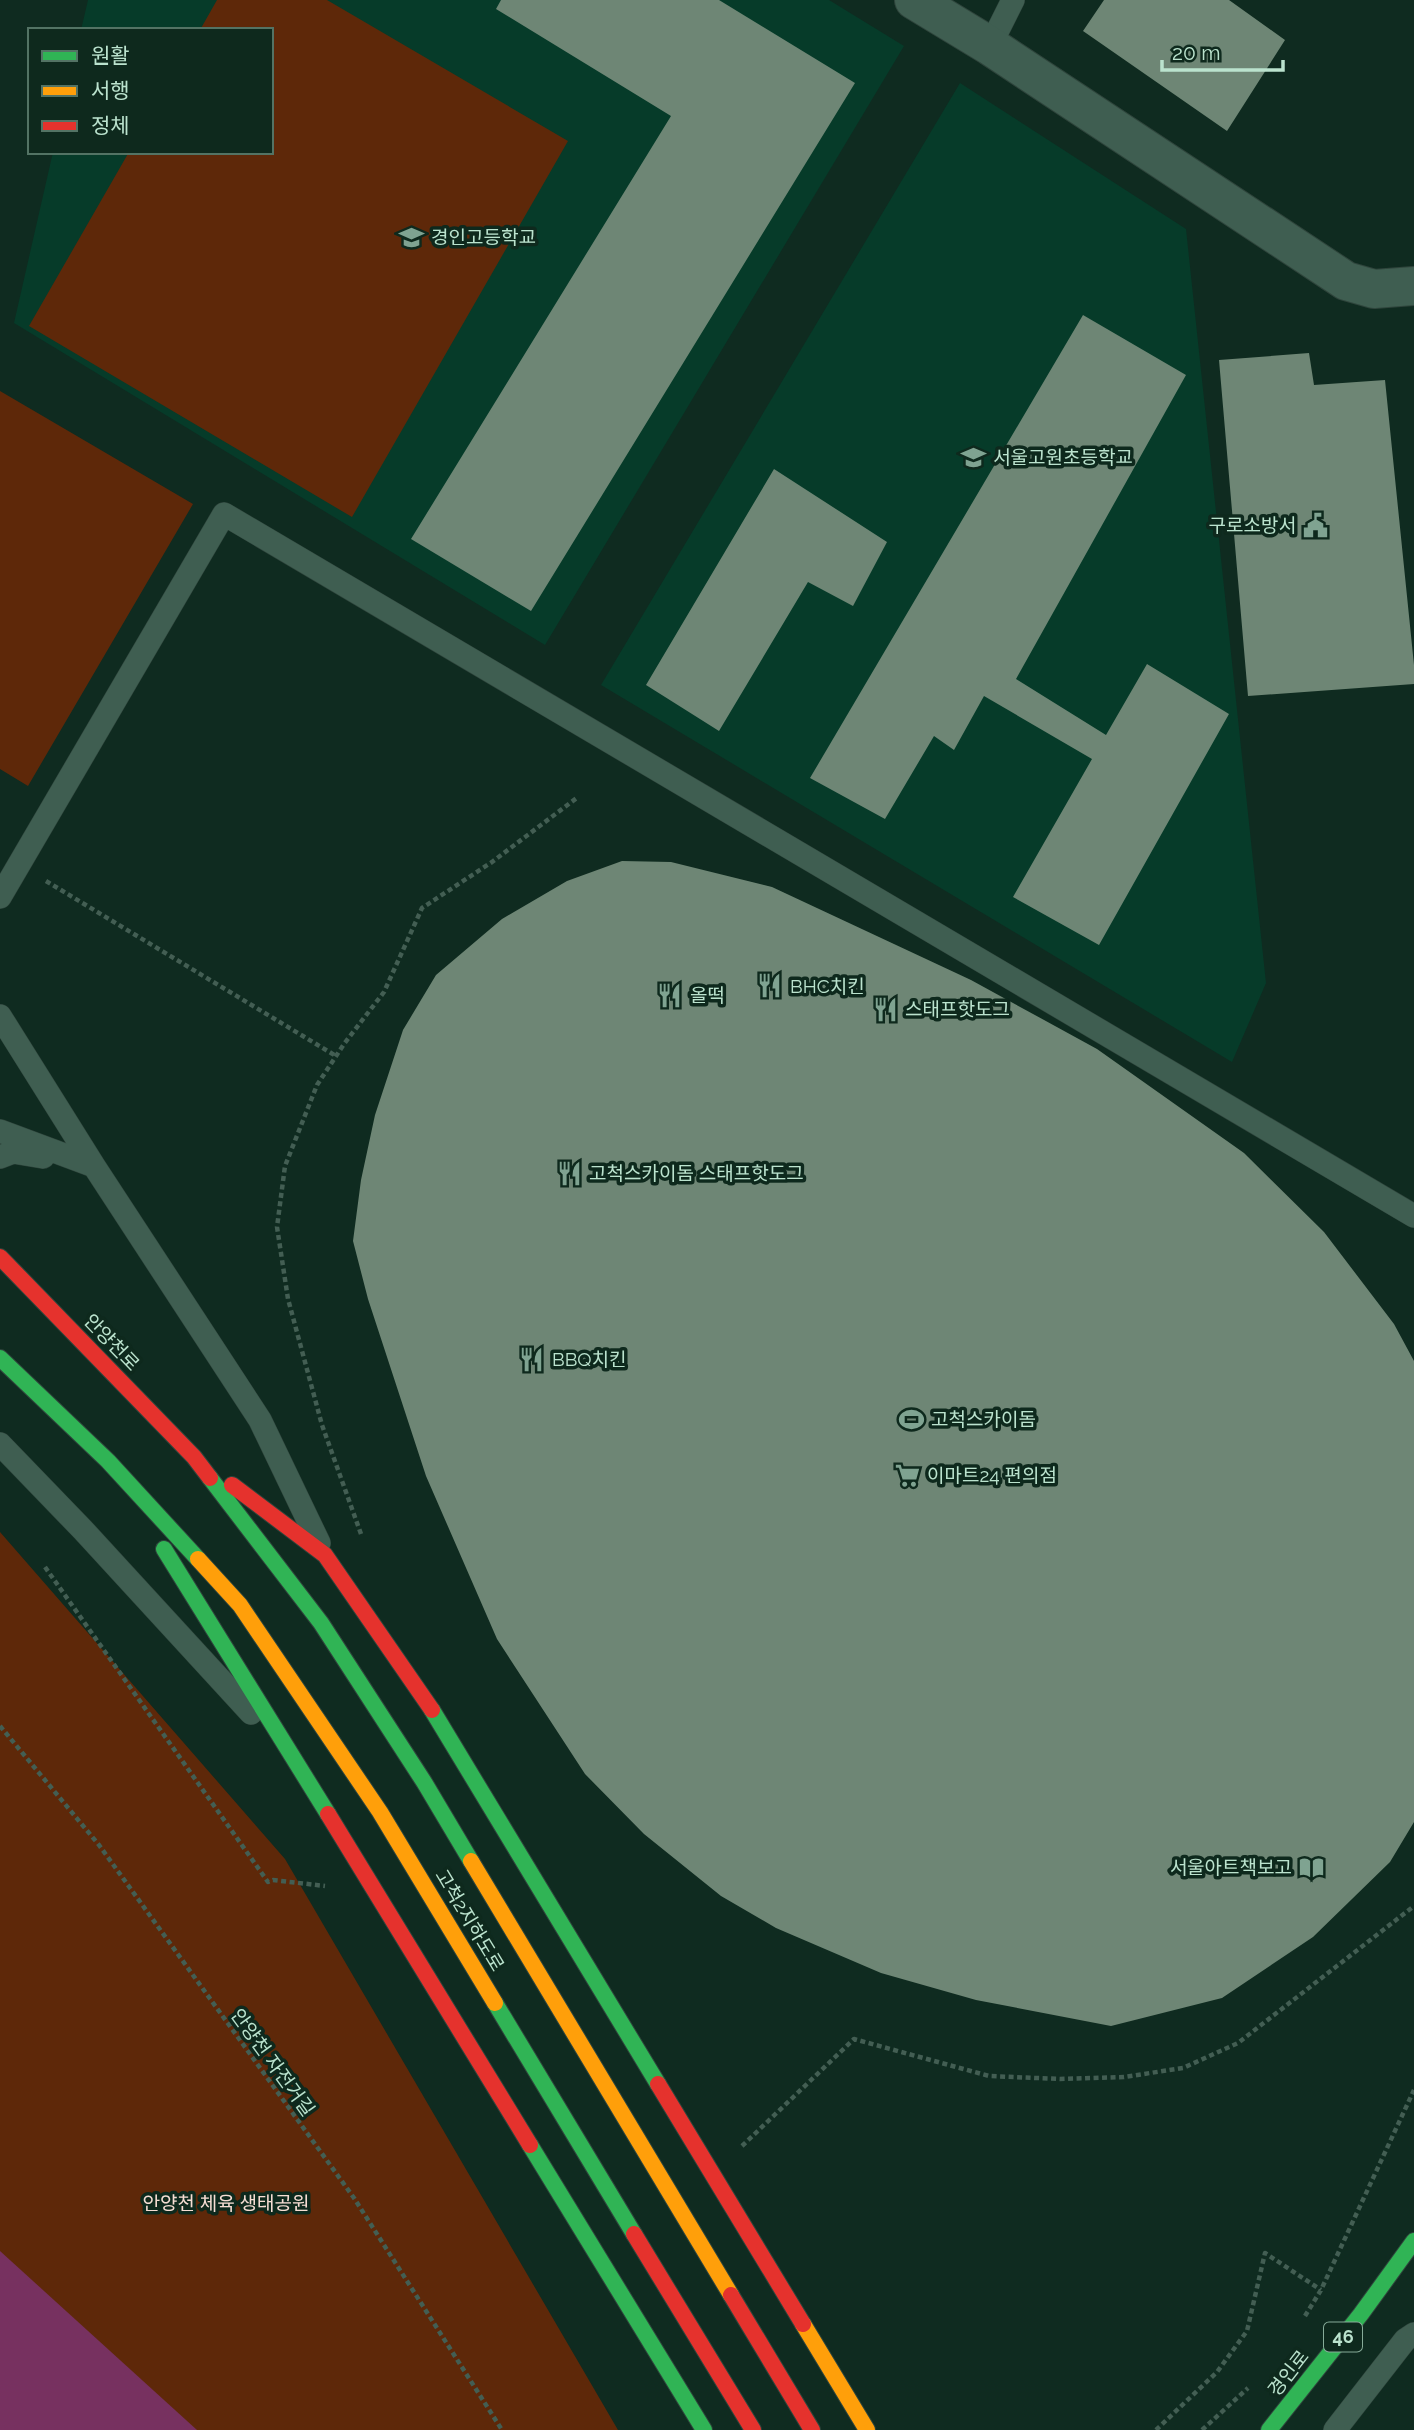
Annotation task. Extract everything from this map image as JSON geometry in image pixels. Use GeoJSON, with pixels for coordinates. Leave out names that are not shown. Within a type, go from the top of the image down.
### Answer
{"type":"FeatureCollection","features":[{"type":"Feature","properties":{"kind":"main road","name":"안양천로"},"geometry":{"type":"LineString","coordinates":[[0,1257],[194,1457]]}},
{"type":"Feature","properties":{"kind":"main road"},"geometry":{"type":"LineString","coordinates":[[0,1358],[108,1461],[226,1647],[704,2430]]}},
{"type":"Feature","properties":{"kind":"main road"},"geometry":{"type":"LineString","coordinates":[[194,1457],[325,1555],[417,1686],[867,2430]]}},
{"type":"Feature","properties":{"kind":"main road","name":"고척2지하도로"},"geometry":{"type":"LineString","coordinates":[[194,1457],[321,1623],[424,1782],[813,2430]]}},
{"type":"Feature","properties":{"kind":"main road","name":"고척2지하도로"},"geometry":{"type":"LineString","coordinates":[[108,1461],[240,1605],[380,1812],[754,2430]]}},
{"type":"Feature","properties":{"kind":"main road","name":"경인로"},"geometry":{"type":"LineString","coordinates":[[1269,2430],[1361,2314],[1414,2241]]}},
{"type":"Feature","properties":{"kind":"street"},"geometry":{"type":"LineString","coordinates":[[914,0],[989,46],[1346,281],[1374,289],[1414,286]]}},
{"type":"Feature","properties":{"kind":"lane"},"geometry":{"type":"LineString","coordinates":[[989,46],[1013,0]]}},
{"type":"Feature","properties":{"kind":"lane"},"geometry":{"type":"LineString","coordinates":[[0,897],[225,514],[1414,1216]]}},
{"type":"Feature","properties":{"kind":"lane"},"geometry":{"type":"LineString","coordinates":[[0,1016],[94,1166],[260,1420],[325,1555]]}},
{"type":"Feature","properties":{"kind":"lane"},"geometry":{"type":"LineString","coordinates":[[0,1131],[94,1166]]}},
{"type":"Feature","properties":{"kind":"lane"},"geometry":{"type":"LineString","coordinates":[[0,1157],[13,1152],[94,1166]]}},
{"type":"Feature","properties":{"kind":"lane"},"geometry":{"type":"LineString","coordinates":[[0,1444],[83,1530],[298,1765]]}},
{"type":"Feature","properties":{"kind":"lane"},"geometry":{"type":"LineString","coordinates":[[1335,2430],[1405,2340],[1414,2334]]}},
{"type":"Feature","properties":{"kind":"path"},"geometry":{"type":"LineString","coordinates":[[364,1541],[322,1424],[288,1299],[277,1227],[285,1166],[317,1085],[384,992],[422,908],[492,862],[579,797]]}},
{"type":"Feature","properties":{"kind":"path"},"geometry":{"type":"LineString","coordinates":[[20,866],[336,1056]]}},
{"type":"Feature","properties":{"kind":"path"},"geometry":{"type":"LineString","coordinates":[[45,1567],[268,1882],[273,1880],[337,1887]]}},
{"type":"Feature","properties":{"kind":"path","name":"안양천 자전거길"},"geometry":{"type":"LineString","coordinates":[[0,1726],[99,1845],[354,2197],[502,2430]]}},
{"type":"Feature","properties":{"kind":"path"},"geometry":{"type":"LineString","coordinates":[[734,2154],[853,2039],[989,2076],[1060,2080],[1124,2077],[1183,2068],[1238,2043],[1414,1906]]}},
{"type":"Feature","properties":{"kind":"path"},"geometry":{"type":"LineString","coordinates":[[1156,2430],[1217,2372],[1247,2331],[1265,2253],[1321,2290],[1414,2090]]}},
{"type":"Feature","properties":{"kind":"shaded area","name":"경인고등학교"},"geometry":{"type":"Polygon","coordinates":[[[88,0],[829,0],[904,46],[545,645],[14,323],[53,154],[273,154],[273,28],[81,28],[88,0]]]}},
{"type":"Feature","properties":{"kind":"shaded area","name":"서울고원초등학교"},"geometry":{"type":"Polygon","coordinates":[[[960,83],[1186,229],[1266,983],[1232,1062],[601,685],[960,83]]]}},
{"type":"Feature","properties":{"kind":"shaded area"},"geometry":{"type":"Polygon","coordinates":[[[0,2251],[197,2430],[0,2430],[0,2251]]]}},
{"type":"Feature","properties":{"kind":"green space"},"geometry":{"type":"Polygon","coordinates":[[[217,0],[327,0],[568,141],[352,517],[29,326],[128,154],[273,154],[273,28],[201,28],[217,0]]]}},
{"type":"Feature","properties":{"kind":"green space"},"geometry":{"type":"Polygon","coordinates":[[[0,391],[193,504],[28,786],[0,769],[0,391]]]}},
{"type":"Feature","properties":{"kind":"green space","name":"안양천 체육 생태공원"},"geometry":{"type":"Polygon","coordinates":[[[0,1532],[285,1859],[618,2430],[0,2430],[0,1532]]]}},
{"type":"Feature","properties":{"kind":"building"},"geometry":{"type":"Polygon","coordinates":[[[501,0],[719,0],[855,83],[531,611],[411,539],[671,116],[496,9],[501,0]]]}},
{"type":"Feature","properties":{"kind":"building"},"geometry":{"type":"Polygon","coordinates":[[[1104,0],[1229,0],[1285,40],[1227,131],[1083,31],[1104,0]]]}},
{"type":"Feature","properties":{"kind":"building"},"geometry":{"type":"Polygon","coordinates":[[[1083,315],[1186,375],[1016,679],[1106,735],[1147,664],[1229,714],[1099,945],[1013,897],[1092,759],[984,696],[954,750],[934,736],[885,819],[810,778],[1083,315]]]}},
{"type":"Feature","properties":{"kind":"building","name":"구로소방서"},"geometry":{"type":"Polygon","coordinates":[[[1309,353],[1314,385],[1385,380],[1414,684],[1248,696],[1219,360],[1309,353]]]}},
{"type":"Feature","properties":{"kind":"building"},"geometry":{"type":"Polygon","coordinates":[[[774,469],[887,542],[853,606],[808,582],[719,731],[646,685],[774,469]]]}},
{"type":"Feature","properties":{"kind":"building","name":"고척스카이돔"},"geometry":{"type":"Polygon","coordinates":[[[622,861],[671,862],[772,887],[971,980],[1097,1049],[1244,1153],[1324,1232],[1394,1324],[1414,1361],[1414,1822],[1390,1862],[1313,1937],[1222,1998],[1111,2026],[976,2000],[881,1973],[776,1928],[721,1896],[644,1834],[585,1774],[497,1639],[426,1476],[368,1299],[353,1241],[361,1180],[375,1115],[403,1030],[436,975],[502,919],[567,881],[622,861]]]}},
{"type":"Feature","properties":{"kind":"traffic: fast"},"geometry":{"type":"LineString","coordinates":[[0,1358],[108,1461],[198,1559]]}},
{"type":"Feature","properties":{"kind":"traffic: fast"},"geometry":{"type":"LineString","coordinates":[[210,1478],[321,1623],[424,1782],[471,1861]]}},
{"type":"Feature","properties":{"kind":"traffic: fast"},"geometry":{"type":"LineString","coordinates":[[164,1549],[328,1814]]}},
{"type":"Feature","properties":{"kind":"traffic: fast"},"geometry":{"type":"LineString","coordinates":[[432,1710],[658,2084]]}},
{"type":"Feature","properties":{"kind":"traffic: fast"},"geometry":{"type":"LineString","coordinates":[[495,2003],[634,2234]]}},
{"type":"Feature","properties":{"kind":"traffic: fast"},"geometry":{"type":"LineString","coordinates":[[530,2145],[704,2430]]}},
{"type":"Feature","properties":{"kind":"traffic: fast"},"geometry":{"type":"LineString","coordinates":[[1269,2430],[1361,2314],[1414,2241]]}},
{"type":"Feature","properties":{"kind":"traffic: slow"},"geometry":{"type":"LineString","coordinates":[[198,1559],[240,1605],[380,1812],[495,2003]]}},
{"type":"Feature","properties":{"kind":"traffic: slow"},"geometry":{"type":"LineString","coordinates":[[471,1861],[731,2295]]}},
{"type":"Feature","properties":{"kind":"traffic: slow"},"geometry":{"type":"LineString","coordinates":[[803,2324],[867,2430]]}},
{"type":"Feature","properties":{"kind":"traffic: jam"},"geometry":{"type":"LineString","coordinates":[[0,1257],[194,1457],[210,1478]]}},
{"type":"Feature","properties":{"kind":"traffic: jam"},"geometry":{"type":"LineString","coordinates":[[232,1485],[325,1555],[432,1710]]}},
{"type":"Feature","properties":{"kind":"traffic: jam"},"geometry":{"type":"LineString","coordinates":[[328,1814],[530,2145]]}},
{"type":"Feature","properties":{"kind":"traffic: jam"},"geometry":{"type":"LineString","coordinates":[[658,2084],[803,2324]]}},
{"type":"Feature","properties":{"kind":"traffic: jam"},"geometry":{"type":"LineString","coordinates":[[634,2234],[753,2430]]}},
{"type":"Feature","properties":{"kind":"traffic: jam"},"geometry":{"type":"LineString","coordinates":[[731,2295],[812,2430]]}},
{"type":"Feature","properties":{"kind":"place","name":"경인고등학교"},"geometry":{"type":"Point","coordinates":[411,237]}},
{"type":"Feature","properties":{"kind":"place","name":"서울고원초등학교"},"geometry":{"type":"Point","coordinates":[973,457]}},
{"type":"Feature","properties":{"kind":"place","name":"구로소방서"},"geometry":{"type":"Point","coordinates":[1316,525]}},
{"type":"Feature","properties":{"kind":"place","name":"BHC치킨"},"geometry":{"type":"Point","coordinates":[770,986]}},
{"type":"Feature","properties":{"kind":"place","name":"올떡"},"geometry":{"type":"Point","coordinates":[670,995]}},
{"type":"Feature","properties":{"kind":"place","name":"스태프핫도그"},"geometry":{"type":"Point","coordinates":[885,1009]}},
{"type":"Feature","properties":{"kind":"place","name":"고척스카이돔 스태프핫도그"},"geometry":{"type":"Point","coordinates":[569,1173]}},
{"type":"Feature","properties":{"kind":"place","name":"BBQ치킨"},"geometry":{"type":"Point","coordinates":[532,1359]}},
{"type":"Feature","properties":{"kind":"place","name":"고척스카이돔"},"geometry":{"type":"Point","coordinates":[911,1419]}},
{"type":"Feature","properties":{"kind":"place","name":"이마트24 편의점"},"geometry":{"type":"Point","coordinates":[907,1475]}},
{"type":"Feature","properties":{"kind":"place","name":"서울아트책보고"},"geometry":{"type":"Point","coordinates":[1312,1867]}}]}
